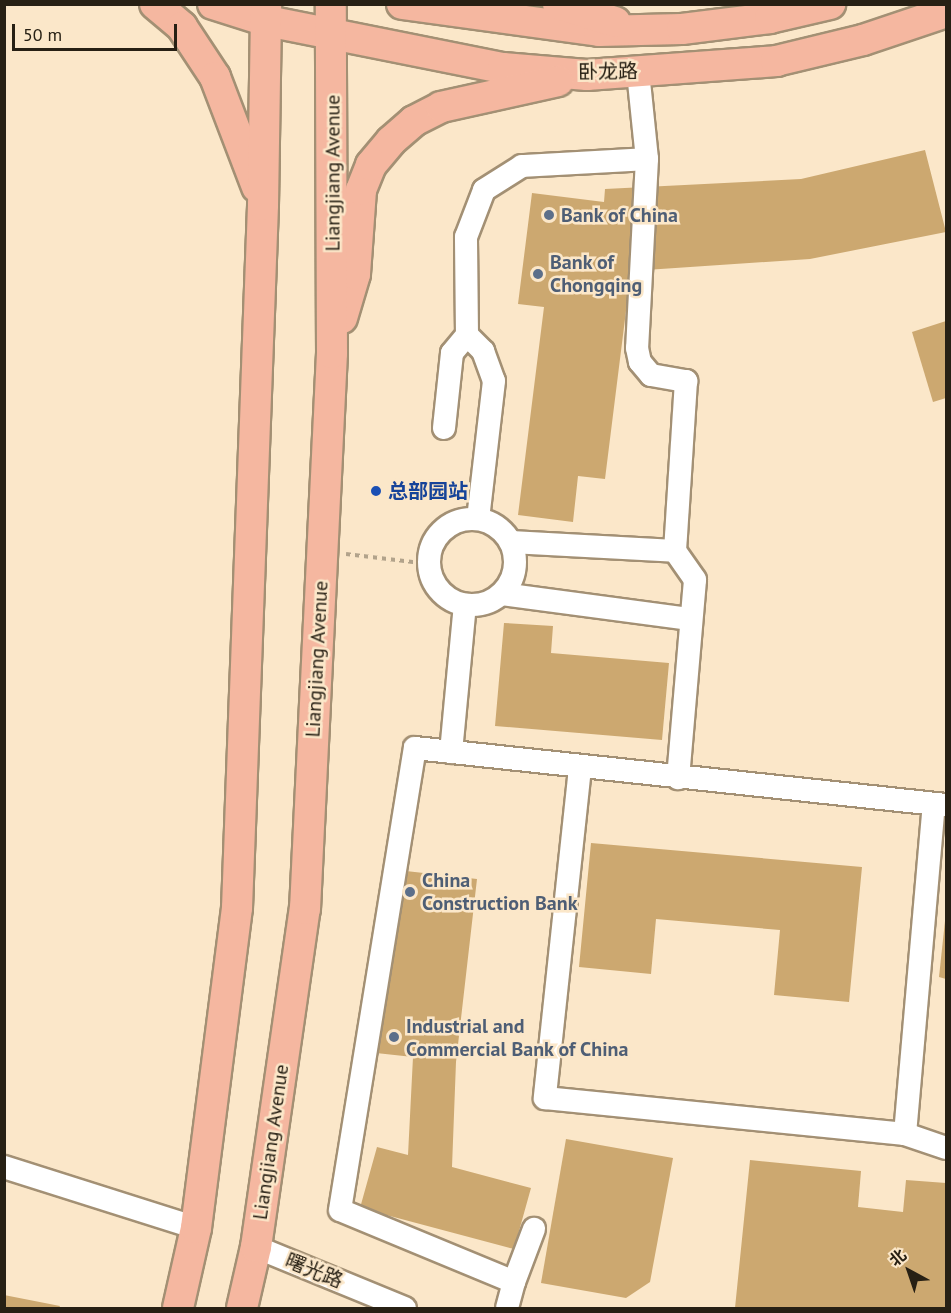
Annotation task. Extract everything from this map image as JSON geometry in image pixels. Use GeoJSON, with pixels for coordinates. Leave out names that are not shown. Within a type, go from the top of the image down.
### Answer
{"type":"FeatureCollection","features":[{"type":"Feature","properties":{"kind":"main road"},"geometry":{"type":"LineString","coordinates":[[155,4],[182,27],[215,77],[263,205]]}},
{"type":"Feature","properties":{"kind":"main road","name":"卧龙路"},"geometry":{"type":"LineString","coordinates":[[213,4],[267,13],[333,36],[503,68],[587,75],[776,61],[863,40],[946,12]]}},
{"type":"Feature","properties":{"kind":"main road","name":"Liangjiang Avenue"},"geometry":{"type":"LineString","coordinates":[[242,1308],[256,1247],[305,909],[332,353],[333,36],[331,4]]}},
{"type":"Feature","properties":{"kind":"main road","name":"卧龙路"},"geometry":{"type":"LineString","coordinates":[[402,4],[511,22],[599,31],[638,30],[770,18],[830,4]]}},
{"type":"Feature","properties":{"kind":"main road"},"geometry":{"type":"LineString","coordinates":[[558,4],[576,7],[638,30]]}},
{"type":"Feature","properties":{"kind":"main road"},"geometry":{"type":"LineString","coordinates":[[178,1308],[196,1228],[237,908],[263,205],[267,13]]}},
{"type":"Feature","properties":{"kind":"main road"},"geometry":{"type":"LineString","coordinates":[[332,353],[355,274],[361,190],[371,165],[391,141],[414,122],[441,107],[587,75]]}},
{"type":"Feature","properties":{"kind":"street"},"geometry":{"type":"LineString","coordinates":[[638,72],[646,159],[637,348],[640,362],[651,375],[686,381],[675,551],[695,580],[678,778]]}},
{"type":"Feature","properties":{"kind":"street"},"geometry":{"type":"LineString","coordinates":[[444,428],[452,353],[467,335],[466,237],[484,190],[522,166],[646,159]]}},
{"type":"Feature","properties":{"kind":"street"},"geometry":{"type":"LineString","coordinates":[[467,335],[483,351],[494,381],[478,519]]}},
{"type":"Feature","properties":{"kind":"street"},"geometry":{"type":"LineString","coordinates":[[502,594],[515,569],[511,542],[503,531],[478,519],[456,522],[438,535],[429,564],[439,590],[465,605],[478,605],[502,594],[690,619]]}},
{"type":"Feature","properties":{"kind":"street"},"geometry":{"type":"LineString","coordinates":[[511,542],[675,551]]}},
{"type":"Feature","properties":{"kind":"street"},"geometry":{"type":"LineString","coordinates":[[451,752],[465,605]]}},
{"type":"Feature","properties":{"kind":"street"},"geometry":{"type":"LineString","coordinates":[[514,1282],[340,1209],[415,748],[580,768],[940,805],[905,1134]]}},
{"type":"Feature","properties":{"kind":"street"},"geometry":{"type":"LineString","coordinates":[[580,768],[545,1098],[905,1134],[946,1148]]}},
{"type":"Feature","properties":{"kind":"street"},"geometry":{"type":"LineString","coordinates":[[4,1167],[196,1228]]}},
{"type":"Feature","properties":{"kind":"street"},"geometry":{"type":"LineString","coordinates":[[507,1308],[534,1229]]}},
{"type":"Feature","properties":{"kind":"street","name":"曙光路"},"geometry":{"type":"LineString","coordinates":[[256,1247],[405,1308]]}},
{"type":"Feature","properties":{"kind":"path"},"geometry":{"type":"LineString","coordinates":[[322,551],[429,564]]}},
{"type":"Feature","properties":{"kind":"building"},"geometry":{"type":"Polygon","coordinates":[[[925,150],[946,232],[810,259],[631,271],[605,479],[578,476],[573,522],[518,515],[544,307],[518,304],[532,193],[604,202],[605,189],[801,179],[925,150]]]}},
{"type":"Feature","properties":{"kind":"building"},"geometry":{"type":"Polygon","coordinates":[[[946,321],[946,398],[933,402],[912,332],[946,321]]]}},
{"type":"Feature","properties":{"kind":"building"},"geometry":{"type":"Polygon","coordinates":[[[504,623],[553,626],[551,653],[669,663],[662,740],[495,726],[504,623]]]}},
{"type":"Feature","properties":{"kind":"building"},"geometry":{"type":"Polygon","coordinates":[[[591,843],[862,867],[849,1002],[774,995],[780,930],[656,919],[651,974],[579,967],[591,843]]]}},
{"type":"Feature","properties":{"kind":"building"},"geometry":{"type":"Polygon","coordinates":[[[397,870],[477,879],[456,1062],[452,1167],[531,1188],[514,1249],[360,1208],[377,1147],[408,1155],[413,1057],[376,1053],[397,870]]]}},
{"type":"Feature","properties":{"kind":"building"},"geometry":{"type":"Polygon","coordinates":[[[946,921],[946,979],[939,977],[946,921]]]}},
{"type":"Feature","properties":{"kind":"building"},"geometry":{"type":"Polygon","coordinates":[[[566,1139],[673,1158],[650,1282],[626,1298],[541,1283],[566,1139]]]}},
{"type":"Feature","properties":{"kind":"building"},"geometry":{"type":"Polygon","coordinates":[[[750,1160],[861,1171],[858,1207],[903,1212],[906,1180],[946,1183],[946,1308],[735,1308],[750,1160]]]}},
{"type":"Feature","properties":{"kind":"building"},"geometry":{"type":"Polygon","coordinates":[[[4,1295],[60,1306],[59,1308],[4,1308],[4,1295]]]}},
{"type":"Feature","properties":{"kind":"place","name":"Bank of China"},"geometry":{"type":"Point","coordinates":[549,215]}},
{"type":"Feature","properties":{"kind":"place","name":"Bank of Chongqing"},"geometry":{"type":"Point","coordinates":[538,274]}},
{"type":"Feature","properties":{"kind":"place","name":"总部园站"},"geometry":{"type":"Point","coordinates":[376,491]}},
{"type":"Feature","properties":{"kind":"place","name":"China Construction Bank"},"geometry":{"type":"Point","coordinates":[410,892]}},
{"type":"Feature","properties":{"kind":"place","name":"Industrial and Commercial Bank of China"},"geometry":{"type":"Point","coordinates":[394,1037]}}]}
